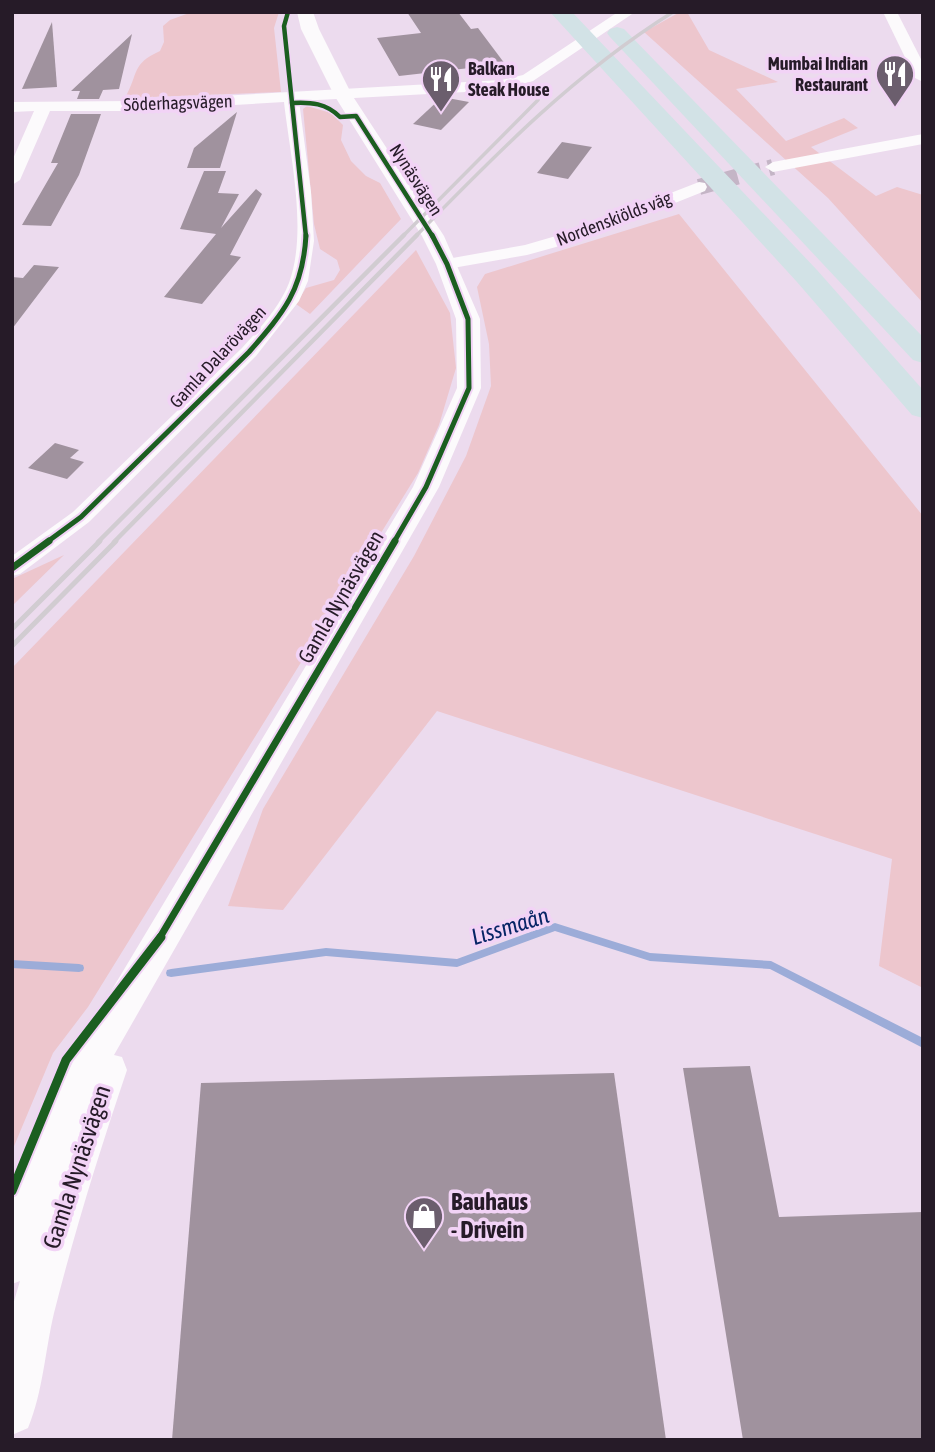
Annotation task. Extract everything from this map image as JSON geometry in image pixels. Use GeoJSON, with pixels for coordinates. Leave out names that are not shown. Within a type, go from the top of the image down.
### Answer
{"type":"FeatureCollection","features":[{"type":"Feature","properties":{"kind":"highway"},"geometry":{"type":"LineString","coordinates":[[595,12],[923,354]]}},
{"type":"Feature","properties":{"kind":"highway"},"geometry":{"type":"LineString","coordinates":[[567,19],[807,276],[923,409]]}},
{"type":"Feature","properties":{"kind":"street","name":"Nynäsvägen"},"geometry":{"type":"LineString","coordinates":[[305,12],[310,29],[343,95],[409,197],[447,264]]}},
{"type":"Feature","properties":{"kind":"street","name":"Söderhagsvägen"},"geometry":{"type":"LineString","coordinates":[[12,107],[291,98],[502,85],[528,78],[628,12]]}},
{"type":"Feature","properties":{"kind":"street"},"geometry":{"type":"LineString","coordinates":[[890,12],[923,78]]}},
{"type":"Feature","properties":{"kind":"street","name":"Gamla Dalarövägen"},"geometry":{"type":"LineString","coordinates":[[12,568],[35,554],[81,517],[249,352],[274,323],[292,296],[300,280],[306,233],[291,98]]}},
{"type":"Feature","properties":{"kind":"street"},"geometry":{"type":"LineString","coordinates":[[12,180],[44,107]]}},
{"type":"Feature","properties":{"kind":"street"},"geometry":{"type":"LineString","coordinates":[[773,167],[923,139]]}},
{"type":"Feature","properties":{"kind":"street","name":"Nordenskiölds väg"},"geometry":{"type":"LineString","coordinates":[[447,264],[527,250],[579,235],[699,187]]}},
{"type":"Feature","properties":{"kind":"street","name":"Gamla Nynäsvägen"},"geometry":{"type":"LineString","coordinates":[[12,1263],[48,1156],[102,1040],[426,487],[469,388],[468,319],[447,264]]}},
{"type":"Feature","properties":{"kind":"street"},"geometry":{"type":"LineString","coordinates":[[12,544],[35,554]]}},
{"type":"Feature","properties":{"kind":"street","name":"Gamla Nynäsvägen"},"geometry":{"type":"LineString","coordinates":[[12,1412],[32,1315],[71,1174],[117,1045],[167,929]]}},
{"type":"Feature","properties":{"kind":"shaded area"},"geometry":{"type":"Polygon","coordinates":[[[192,12],[279,12],[274,28],[281,92],[125,98],[140,65],[160,51],[164,42],[163,26],[170,20],[192,12]]]}},
{"type":"Feature","properties":{"kind":"shaded area"},"geometry":{"type":"Polygon","coordinates":[[[680,12],[687,12],[709,50],[778,82],[736,89],[786,141],[844,118],[858,128],[811,147],[876,196],[897,187],[923,195],[923,303],[828,198],[644,32],[680,12]]]}},
{"type":"Feature","properties":{"kind":"shaded area"},"geometry":{"type":"Polygon","coordinates":[[[307,106],[331,113],[343,125],[341,140],[351,161],[366,176],[380,183],[401,219],[310,314],[296,304],[306,288],[334,280],[340,270],[337,260],[320,249],[314,224],[303,109],[307,106]]]}},
{"type":"Feature","properties":{"kind":"shaded area"},"geometry":{"type":"Polygon","coordinates":[[[679,214],[923,516],[923,988],[879,966],[892,859],[437,711],[283,910],[228,906],[263,809],[414,556],[466,456],[491,386],[489,344],[477,287],[485,274],[679,214]]]}},
{"type":"Feature","properties":{"kind":"shaded area"},"geometry":{"type":"Polygon","coordinates":[[[416,250],[450,313],[456,368],[439,425],[418,473],[88,1007],[53,1053],[12,1151],[12,668],[416,250]]]}},
{"type":"Feature","properties":{"kind":"shaded area"},"geometry":{"type":"Polygon","coordinates":[[[64,555],[12,606],[12,579],[64,555]]]}},
{"type":"Feature","properties":{"kind":"building"},"geometry":{"type":"Polygon","coordinates":[[[407,12],[458,12],[471,29],[478,28],[505,64],[399,76],[377,38],[421,33],[407,12]]]}},
{"type":"Feature","properties":{"kind":"building"},"geometry":{"type":"Polygon","coordinates":[[[52,22],[57,87],[22,89],[52,22]]]}},
{"type":"Feature","properties":{"kind":"building"},"geometry":{"type":"Polygon","coordinates":[[[132,34],[119,89],[103,90],[99,99],[77,99],[80,91],[71,91],[132,34]]]}},
{"type":"Feature","properties":{"kind":"building","name":"Balkan Steak House"},"geometry":{"type":"Polygon","coordinates":[[[442,97],[469,102],[441,130],[413,124],[442,97]]]}},
{"type":"Feature","properties":{"kind":"building"},"geometry":{"type":"Polygon","coordinates":[[[237,112],[220,168],[187,168],[194,148],[237,112]]]}},
{"type":"Feature","properties":{"kind":"building"},"geometry":{"type":"Polygon","coordinates":[[[71,114],[101,114],[79,175],[51,226],[22,225],[58,163],[51,163],[71,114]]]}},
{"type":"Feature","properties":{"kind":"building"},"geometry":{"type":"Polygon","coordinates":[[[562,142],[592,147],[568,179],[537,173],[562,142]]]}},
{"type":"Feature","properties":{"kind":"building"},"geometry":{"type":"Polygon","coordinates":[[[204,171],[226,171],[218,193],[239,194],[221,228],[256,189],[262,194],[230,255],[241,257],[202,304],[164,297],[216,234],[180,229],[204,171]]]}},
{"type":"Feature","properties":{"kind":"building"},"geometry":{"type":"Polygon","coordinates":[[[34,265],[59,267],[12,329],[12,277],[23,278],[34,265]]]}},
{"type":"Feature","properties":{"kind":"building"},"geometry":{"type":"Polygon","coordinates":[[[55,443],[79,450],[70,458],[84,462],[67,479],[28,468],[55,443]]]}},
{"type":"Feature","properties":{"kind":"building"},"geometry":{"type":"Polygon","coordinates":[[[750,1066],[779,1217],[923,1212],[923,1440],[743,1440],[683,1068],[750,1066]]]}},
{"type":"Feature","properties":{"kind":"building"},"geometry":{"type":"Polygon","coordinates":[[[614,1073],[666,1440],[172,1440],[201,1083],[614,1073]]]}},
{"type":"Feature","properties":{"kind":"waterway","name":"Lissmaån"},"geometry":{"type":"LineString","coordinates":[[171,973],[326,952],[457,963],[555,927],[650,957],[771,965],[923,1043]]}},
{"type":"Feature","properties":{"kind":"waterway","name":"Lissmaån"},"geometry":{"type":"LineString","coordinates":[[12,964],[79,968]]}},
{"type":"Feature","properties":{"kind":"tunnel"},"geometry":{"type":"LineString","coordinates":[[699,187],[773,167]]}},
{"type":"Feature","properties":{"kind":"railway"},"geometry":{"type":"LineString","coordinates":[[417,235],[506,146],[569,89],[637,36],[673,12]]}},
{"type":"Feature","properties":{"kind":"railway"},"geometry":{"type":"LineString","coordinates":[[402,237],[538,100]]}},
{"type":"Feature","properties":{"kind":"railway"},"geometry":{"type":"LineString","coordinates":[[98,542],[404,235]]}},
{"type":"Feature","properties":{"kind":"railway"},"geometry":{"type":"LineString","coordinates":[[114,542],[417,235]]}},
{"type":"Feature","properties":{"kind":"railway"},"geometry":{"type":"LineString","coordinates":[[12,629],[100,541]]}},
{"type":"Feature","properties":{"kind":"railway"},"geometry":{"type":"LineString","coordinates":[[12,646],[116,541]]}},
{"type":"Feature","properties":{"kind":"cycle path"},"geometry":{"type":"LineString","coordinates":[[12,568],[81,517],[249,352],[274,323],[300,280],[306,233],[284,26],[288,12]]}},
{"type":"Feature","properties":{"kind":"cycle path"},"geometry":{"type":"LineString","coordinates":[[12,1191],[66,1060],[167,929],[426,487],[469,388],[468,319],[433,236],[356,116],[340,117],[330,108],[318,104],[292,103]]}},
{"type":"Feature","properties":{"kind":"place","name":"Mumbai Indian Restaurant"},"geometry":{"type":"Point","coordinates":[895,108]}},
{"type":"Feature","properties":{"kind":"place","name":"Balkan Steak House"},"geometry":{"type":"Point","coordinates":[441,113]}},
{"type":"Feature","properties":{"kind":"place","name":"Bauhaus - Drivein"},"geometry":{"type":"Point","coordinates":[424,1250]}}]}
